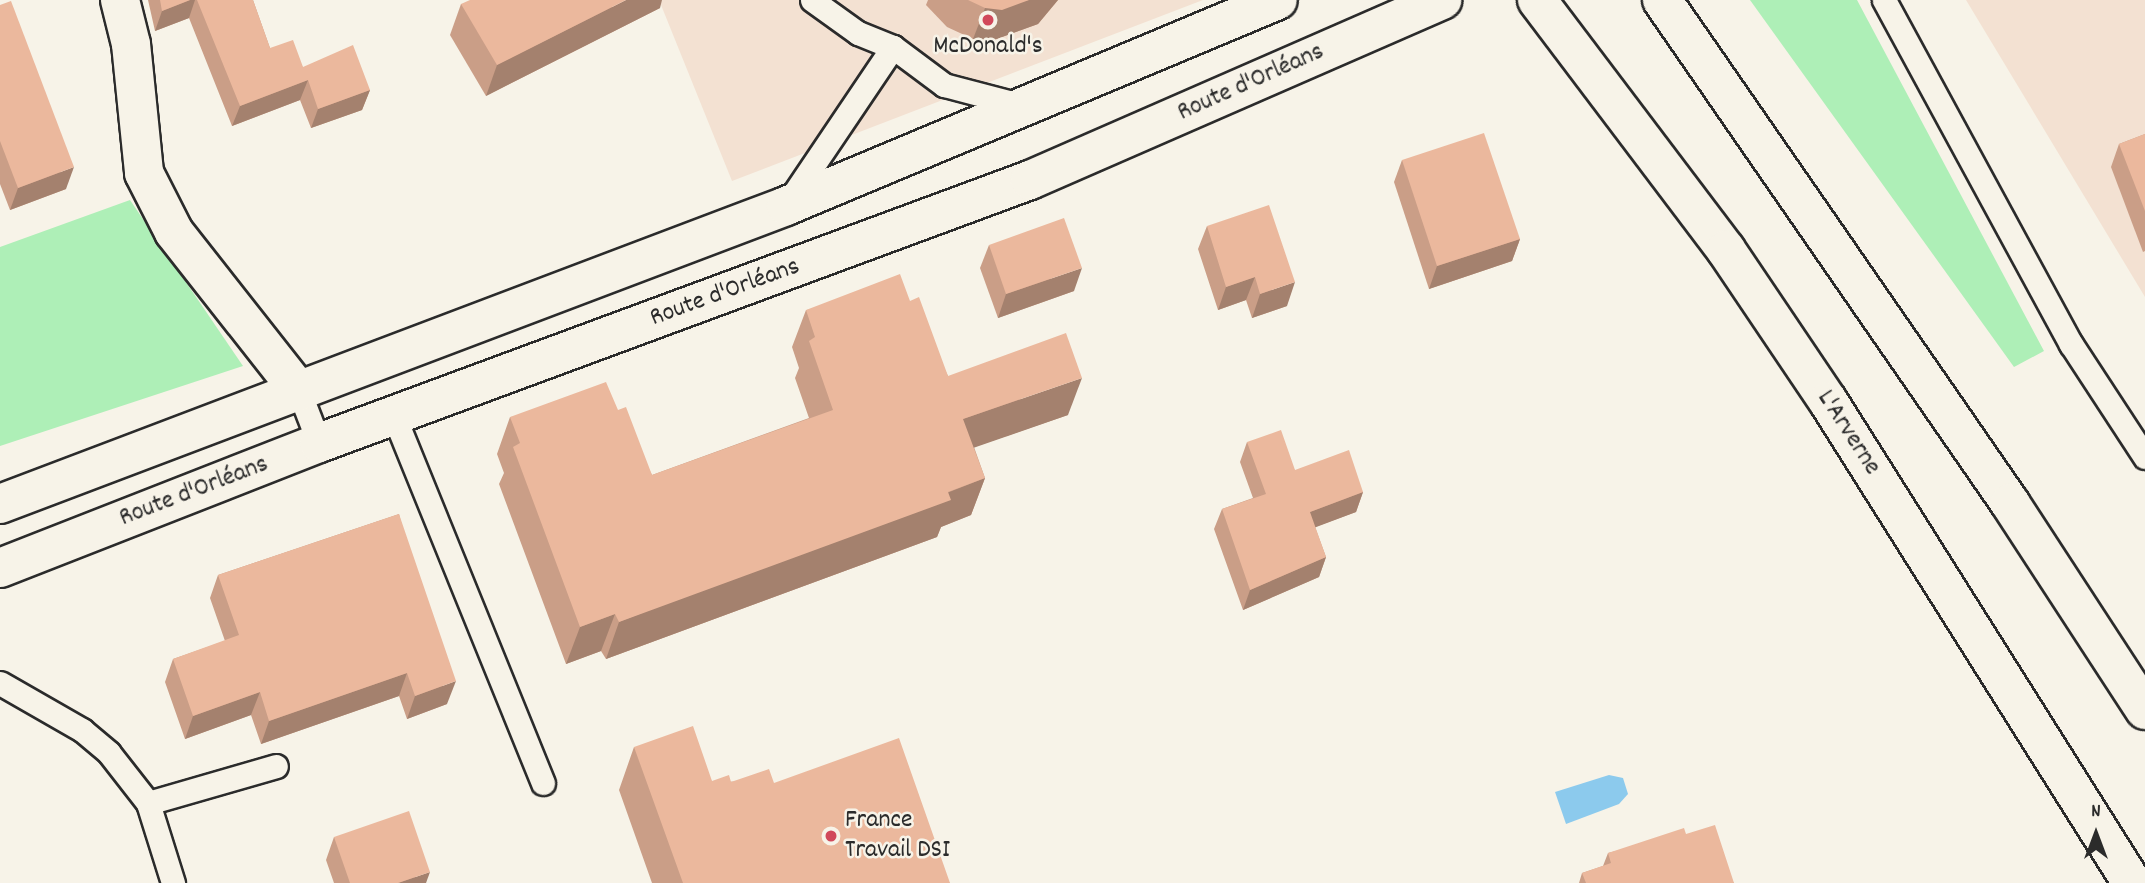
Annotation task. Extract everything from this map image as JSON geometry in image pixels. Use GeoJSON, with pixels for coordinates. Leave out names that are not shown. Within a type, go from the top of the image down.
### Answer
{"type":"FeatureCollection","features":[{"type":"Feature","properties":{"kind":"main road"},"geometry":{"type":"LineString","coordinates":[[120,0],[131,44],[144,173],[174,232],[299,391]]}},
{"type":"Feature","properties":{"kind":"main road"},"geometry":{"type":"LineString","coordinates":[[0,504],[786,206],[1278,0]]}},
{"type":"Feature","properties":{"kind":"main road","name":"Route d'Orléans"},"geometry":{"type":"LineString","coordinates":[[0,568],[319,443],[1030,180],[1442,0]]}},
{"type":"Feature","properties":{"kind":"main road","name":"L'Arverne"},"geometry":{"type":"LineString","coordinates":[[1537,0],[1726,250],[1821,390],[2132,883]]}},
{"type":"Feature","properties":{"kind":"main road"},"geometry":{"type":"LineString","coordinates":[[1662,0],[2010,503],[2145,710]]}},
{"type":"Feature","properties":{"kind":"lane"},"geometry":{"type":"LineString","coordinates":[[812,0],[859,33],[893,47],[944,85],[1027,107]]}},
{"type":"Feature","properties":{"kind":"lane"},"geometry":{"type":"LineString","coordinates":[[1884,0],[2071,344],[2145,457]]}},
{"type":"Feature","properties":{"kind":"lane"},"geometry":{"type":"LineString","coordinates":[[786,206],[893,47]]}},
{"type":"Feature","properties":{"kind":"lane"},"geometry":{"type":"LineString","coordinates":[[299,391],[319,443]]}},
{"type":"Feature","properties":{"kind":"lane"},"geometry":{"type":"LineString","coordinates":[[394,415],[542,783]]}},
{"type":"Feature","properties":{"kind":"lane"},"geometry":{"type":"LineString","coordinates":[[0,683],[82,730],[109,753],[148,803],[173,883]]}},
{"type":"Feature","properties":{"kind":"lane"},"geometry":{"type":"LineString","coordinates":[[148,803],[276,766]]}},
{"type":"Feature","properties":{"kind":"shaded area"},"geometry":{"type":"Polygon","coordinates":[[[659,0],[1203,0],[732,181],[659,0]]]}},
{"type":"Feature","properties":{"kind":"shaded area"},"geometry":{"type":"Polygon","coordinates":[[[1966,0],[2145,0],[2145,297],[1966,0]]]}},
{"type":"Feature","properties":{"kind":"green space"},"geometry":{"type":"Polygon","coordinates":[[[1750,0],[1857,0],[2044,351],[2014,367],[1750,0]]]}},
{"type":"Feature","properties":{"kind":"green space"},"geometry":{"type":"Polygon","coordinates":[[[130,200],[243,366],[0,446],[0,247],[130,200]]]}},
{"type":"Feature","properties":{"kind":"water"},"geometry":{"type":"Polygon","coordinates":[[[1609,775],[1623,778],[1628,794],[1619,804],[1566,824],[1555,792],[1609,775]]]}},
{"type":"Feature","properties":{"kind":"building"},"geometry":{"type":"Polygon","coordinates":[[[160,0],[190,0],[162,11],[160,0]]]}},
{"type":"Feature","properties":{"kind":"building"},"geometry":{"type":"Polygon","coordinates":[[[197,0],[253,0],[270,48],[293,40],[303,67],[353,45],[370,90],[318,109],[308,80],[240,106],[197,0]]]}},
{"type":"Feature","properties":{"kind":"building"},"geometry":{"type":"Polygon","coordinates":[[[470,0],[626,0],[497,65],[461,4],[470,0]]]}},
{"type":"Feature","properties":{"kind":"building"},"geometry":{"type":"Polygon","coordinates":[[[968,0],[1029,0],[1002,10],[985,8],[968,0]]]}},
{"type":"Feature","properties":{"kind":"building"},"geometry":{"type":"Polygon","coordinates":[[[11,1],[74,167],[18,188],[0,141],[0,5],[11,1]]]}},
{"type":"Feature","properties":{"kind":"building"},"geometry":{"type":"Polygon","coordinates":[[[1484,133],[1520,239],[1437,266],[1402,160],[1484,133]]]}},
{"type":"Feature","properties":{"kind":"building"},"geometry":{"type":"Polygon","coordinates":[[[2145,134],[2145,211],[2119,144],[2145,134]]]}},
{"type":"Feature","properties":{"kind":"building"},"geometry":{"type":"Polygon","coordinates":[[[1269,205],[1295,282],[1260,294],[1255,277],[1226,287],[1207,226],[1269,205]]]}},
{"type":"Feature","properties":{"kind":"building"},"geometry":{"type":"Polygon","coordinates":[[[1064,218],[1082,268],[1006,294],[989,245],[1064,218]]]}},
{"type":"Feature","properties":{"kind":"building"},"geometry":{"type":"Polygon","coordinates":[[[900,274],[910,301],[919,297],[948,376],[1066,333],[1082,378],[963,419],[985,478],[948,492],[951,500],[619,622],[615,614],[580,627],[513,447],[520,443],[510,417],[606,382],[618,410],[626,407],[652,475],[833,410],[809,341],[815,337],[806,310],[900,274]]]}},
{"type":"Feature","properties":{"kind":"building"},"geometry":{"type":"Polygon","coordinates":[[[1281,430],[1295,470],[1349,450],[1363,492],[1310,512],[1326,557],[1250,590],[1222,509],[1266,494],[1247,442],[1281,430]]]}},
{"type":"Feature","properties":{"kind":"building"},"geometry":{"type":"Polygon","coordinates":[[[399,514],[456,681],[415,696],[407,673],[269,721],[260,692],[193,716],[173,659],[239,635],[218,575],[399,514]]]}},
{"type":"Feature","properties":{"kind":"building"},"geometry":{"type":"Polygon","coordinates":[[[693,726],[712,781],[729,775],[731,782],[769,769],[774,783],[899,738],[950,883],[683,883],[634,747],[693,726]]]}},
{"type":"Feature","properties":{"kind":"building"},"geometry":{"type":"Polygon","coordinates":[[[409,811],[430,872],[398,883],[350,883],[334,837],[409,811]]]}},
{"type":"Feature","properties":{"kind":"building"},"geometry":{"type":"Polygon","coordinates":[[[1715,825],[1734,883],[1586,883],[1582,873],[1611,863],[1608,853],[1684,828],[1686,834],[1715,825]]]}},
{"type":"Feature","properties":{"kind":"place","name":"McDonald's"},"geometry":{"type":"Point","coordinates":[988,20]}},
{"type":"Feature","properties":{"kind":"place","name":"France Travail DSI"},"geometry":{"type":"Point","coordinates":[831,836]}}]}
